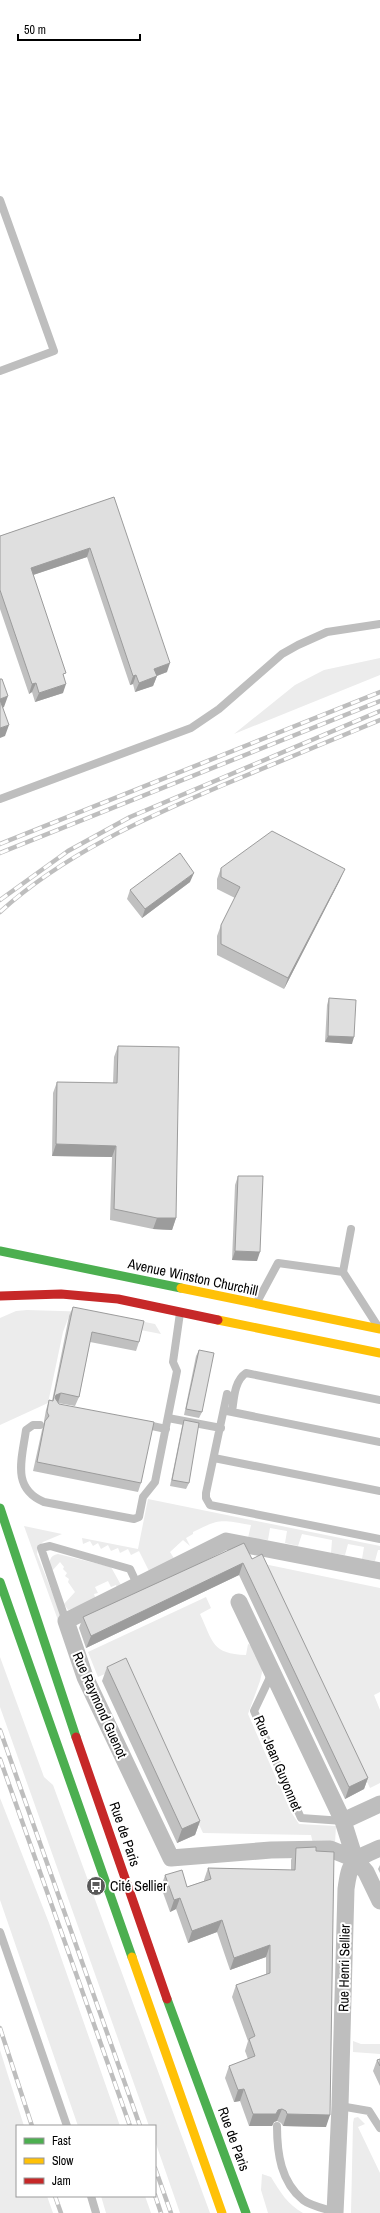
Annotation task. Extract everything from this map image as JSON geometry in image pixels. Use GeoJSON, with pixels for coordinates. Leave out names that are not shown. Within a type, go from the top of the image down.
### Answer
{"type":"FeatureCollection","features":[{"type":"Feature","properties":{"kind":"main road","name":"Avenue Winston Churchill"},"geometry":{"type":"LineString","coordinates":[[0,1251],[380,1329]]}},
{"type":"Feature","properties":{"kind":"main road"},"geometry":{"type":"LineString","coordinates":[[54,1272],[138,1280]]}},
{"type":"Feature","properties":{"kind":"main road"},"geometry":{"type":"LineString","coordinates":[[0,1296],[61,1294],[92,1296],[180,1312],[380,1353]]}},
{"type":"Feature","properties":{"kind":"main road","name":"Rue de Paris"},"geometry":{"type":"LineString","coordinates":[[0,1508],[48,1658],[168,2002],[246,2213]]}},
{"type":"Feature","properties":{"kind":"main road"},"geometry":{"type":"LineString","coordinates":[[0,1582],[222,2213]]}},
{"type":"Feature","properties":{"kind":"street"},"geometry":{"type":"LineString","coordinates":[[66,1620],[138,1587],[226,1542],[380,1571]]}},
{"type":"Feature","properties":{"kind":"street"},"geometry":{"type":"LineString","coordinates":[[240,1602],[343,1821],[355,1859],[366,1872],[380,1901]]}},
{"type":"Feature","properties":{"kind":"street","name":"Rue Raymond Guenot"},"geometry":{"type":"LineString","coordinates":[[66,1620],[85,1677],[171,1858],[271,1850],[330,1849],[355,1859]]}},
{"type":"Feature","properties":{"kind":"street"},"geometry":{"type":"LineString","coordinates":[[343,1821],[380,1804]]}},
{"type":"Feature","properties":{"kind":"street"},"geometry":{"type":"LineString","coordinates":[[355,1859],[380,1848]]}},
{"type":"Feature","properties":{"kind":"street","name":"Rue Henri Sellier"},"geometry":{"type":"LineString","coordinates":[[335,2213],[340,2106],[346,1889],[348,1870],[355,1859]]}},
{"type":"Feature","properties":{"kind":"lane"},"geometry":{"type":"LineString","coordinates":[[0,200],[54,351],[0,372]]}},
{"type":"Feature","properties":{"kind":"lane"},"geometry":{"type":"LineString","coordinates":[[0,799],[191,728],[219,708],[282,654],[298,645],[327,632],[380,624]]}},
{"type":"Feature","properties":{"kind":"lane"},"geometry":{"type":"LineString","coordinates":[[351,1229],[343,1272],[380,1329]]}},
{"type":"Feature","properties":{"kind":"lane"},"geometry":{"type":"LineString","coordinates":[[256,1304],[278,1263],[343,1272]]}},
{"type":"Feature","properties":{"kind":"lane"},"geometry":{"type":"LineString","coordinates":[[40,1425],[33,1424],[26,1430],[21,1473],[22,1482],[34,1498],[44,1502],[134,1519],[139,1517],[143,1497],[155,1482],[166,1429],[177,1371],[173,1362],[180,1312]]}},
{"type":"Feature","properties":{"kind":"lane"},"geometry":{"type":"LineString","coordinates":[[380,1400],[246,1373],[240,1377],[228,1411],[220,1428],[206,1493],[206,1498],[210,1505],[380,1540]]}},
{"type":"Feature","properties":{"kind":"lane"},"geometry":{"type":"LineString","coordinates":[[227,1394],[228,1411]]}},
{"type":"Feature","properties":{"kind":"lane"},"geometry":{"type":"LineString","coordinates":[[228,1411],[380,1442]]}},
{"type":"Feature","properties":{"kind":"lane"},"geometry":{"type":"LineString","coordinates":[[168,1418],[220,1428]]}},
{"type":"Feature","properties":{"kind":"lane"},"geometry":{"type":"LineString","coordinates":[[135,1423],[166,1429]]}},
{"type":"Feature","properties":{"kind":"lane"},"geometry":{"type":"LineString","coordinates":[[214,1458],[380,1491]]}},
{"type":"Feature","properties":{"kind":"lane"},"geometry":{"type":"LineString","coordinates":[[66,1620],[42,1548],[50,1546],[130,1569],[138,1587]]}},
{"type":"Feature","properties":{"kind":"lane","name":"Rue Jean Guyonnet"},"geometry":{"type":"LineString","coordinates":[[273,1670],[254,1711],[301,1818],[343,1821]]}},
{"type":"Feature","properties":{"kind":"lane"},"geometry":{"type":"LineString","coordinates":[[0,1932],[67,2125]]}},
{"type":"Feature","properties":{"kind":"lane"},"geometry":{"type":"LineString","coordinates":[[340,2106],[369,2112],[380,2128]]}},
{"type":"Feature","properties":{"kind":"lane"},"geometry":{"type":"LineString","coordinates":[[277,2126],[277,2145],[285,2181],[304,2200],[335,2213]]}},
{"type":"Feature","properties":{"kind":"lane"},"geometry":{"type":"LineString","coordinates":[[90,2197],[96,2213]]}},
{"type":"Feature","properties":{"kind":"shaded area"},"geometry":{"type":"Polygon","coordinates":[[[380,658],[380,675],[234,734],[295,685],[324,670],[380,658]]]}},
{"type":"Feature","properties":{"kind":"shaded area"},"geometry":{"type":"Polygon","coordinates":[[[16,1311],[94,1312],[155,1324],[161,1334],[69,1316],[63,1332],[48,1403],[0,1425],[0,1318],[16,1311]]]}},
{"type":"Feature","properties":{"kind":"shaded area"},"geometry":{"type":"Polygon","coordinates":[[[148,1499],[380,1546],[380,1550],[378,1550],[375,1561],[362,1559],[364,1547],[348,1544],[345,1555],[331,1553],[332,1540],[302,1534],[298,1546],[285,1543],[287,1531],[270,1528],[268,1540],[248,1538],[251,1525],[226,1521],[215,1522],[193,1532],[193,1534],[186,1538],[190,1546],[183,1540],[170,1552],[177,1563],[149,1571],[139,1551],[131,1555],[128,1549],[120,1553],[118,1548],[111,1551],[108,1545],[101,1549],[98,1543],[93,1546],[90,1541],[83,1544],[82,1538],[138,1549],[148,1499]]]}},
{"type":"Feature","properties":{"kind":"shaded area"},"geometry":{"type":"Polygon","coordinates":[[[24,1526],[62,1534],[43,1542],[38,1547],[37,1554],[62,1618],[59,1623],[24,1526]]]}},
{"type":"Feature","properties":{"kind":"shaded area"},"geometry":{"type":"Polygon","coordinates":[[[58,1554],[111,1567],[121,1585],[118,1590],[116,1585],[111,1587],[108,1581],[95,1587],[98,1593],[94,1594],[96,1600],[68,1610],[64,1604],[75,1592],[68,1582],[69,1579],[65,1576],[67,1573],[63,1569],[64,1567],[60,1562],[52,1571],[50,1560],[52,1556],[58,1554]]]}},
{"type":"Feature","properties":{"kind":"shaded area"},"geometry":{"type":"Polygon","coordinates":[[[264,1564],[380,1588],[380,1692],[374,1695],[380,1710],[380,1783],[370,1788],[264,1564]]]}},
{"type":"Feature","properties":{"kind":"shaded area"},"geometry":{"type":"Polygon","coordinates":[[[206,1597],[211,1608],[200,1614],[215,1645],[226,1652],[246,1655],[248,1644],[253,1646],[264,1664],[260,1681],[248,1714],[291,1812],[299,1824],[336,1826],[335,1843],[313,1844],[311,1835],[203,1833],[123,1666],[98,1677],[88,1652],[206,1597]]]}},
{"type":"Feature","properties":{"kind":"shaded area"},"geometry":{"type":"Polygon","coordinates":[[[0,1657],[44,1777],[53,1785],[210,2213],[180,2213],[156,2144],[156,2125],[149,2125],[0,1707],[0,1657]]]}},
{"type":"Feature","properties":{"kind":"shaded area"},"geometry":{"type":"Polygon","coordinates":[[[0,1798],[49,1923],[120,2125],[78,2125],[0,1900],[0,1798]]]}},
{"type":"Feature","properties":{"kind":"shaded area"},"geometry":{"type":"Polygon","coordinates":[[[353,2041],[361,2044],[380,2044],[380,2054],[353,2052],[353,2041]]]}},
{"type":"Feature","properties":{"kind":"shaded area"},"geometry":{"type":"Polygon","coordinates":[[[0,2050],[24,2125],[16,2125],[16,2197],[47,2197],[53,2213],[0,2213],[0,2050]]]}},
{"type":"Feature","properties":{"kind":"shaded area"},"geometry":{"type":"Polygon","coordinates":[[[358,2117],[365,2124],[358,2127],[380,2173],[380,2213],[351,2213],[353,2123],[354,2118],[358,2117]]]}},
{"type":"Feature","properties":{"kind":"shaded area"},"geometry":{"type":"Polygon","coordinates":[[[262,2174],[271,2177],[281,2193],[289,2202],[303,2213],[268,2213],[261,2190],[262,2174]]]}},
{"type":"Feature","properties":{"kind":"shaded area"},"geometry":{"type":"Polygon","coordinates":[[[101,2197],[145,2197],[151,2213],[106,2213],[101,2197]]]}},
{"type":"Feature","properties":{"kind":"building"},"geometry":{"type":"Polygon","coordinates":[[[114,497],[170,663],[154,669],[157,676],[139,683],[136,675],[133,676],[90,548],[31,568],[66,673],[63,674],[66,684],[39,693],[36,683],[32,684],[0,590],[0,536],[114,497]]]}},
{"type":"Feature","properties":{"kind":"building"},"geometry":{"type":"Polygon","coordinates":[[[0,679],[2,679],[8,696],[0,699],[0,679]]]}},
{"type":"Feature","properties":{"kind":"building"},"geometry":{"type":"Polygon","coordinates":[[[0,700],[9,725],[0,728],[0,700]]]}},
{"type":"Feature","properties":{"kind":"building"},"geometry":{"type":"Polygon","coordinates":[[[272,831],[345,869],[288,978],[221,944],[221,925],[240,887],[221,877],[221,868],[272,831]]]}},
{"type":"Feature","properties":{"kind":"building"},"geometry":{"type":"Polygon","coordinates":[[[180,853],[194,873],[145,909],[130,890],[180,853]]]}},
{"type":"Feature","properties":{"kind":"building"},"geometry":{"type":"Polygon","coordinates":[[[329,998],[356,1000],[354,1037],[328,1036],[329,998]]]}},
{"type":"Feature","properties":{"kind":"building"},"geometry":{"type":"Polygon","coordinates":[[[118,1046],[179,1047],[176,1218],[157,1218],[114,1209],[116,1146],[56,1144],[57,1082],[117,1083],[118,1046]]]}},
{"type":"Feature","properties":{"kind":"building"},"geometry":{"type":"Polygon","coordinates":[[[238,1176],[263,1176],[260,1252],[235,1251],[238,1176]]]}},
{"type":"Feature","properties":{"kind":"building"},"geometry":{"type":"Polygon","coordinates":[[[73,1307],[144,1321],[139,1342],[92,1332],[79,1397],[61,1393],[56,1395],[55,1398],[59,1404],[154,1422],[141,1483],[37,1462],[45,1421],[49,1416],[47,1412],[49,1400],[53,1401],[73,1307]]]}},
{"type":"Feature","properties":{"kind":"building"},"geometry":{"type":"Polygon","coordinates":[[[199,1350],[214,1353],[202,1412],[186,1409],[199,1350]]]}},
{"type":"Feature","properties":{"kind":"building"},"geometry":{"type":"Polygon","coordinates":[[[184,1420],[199,1423],[189,1483],[172,1480],[184,1420]]]}},
{"type":"Feature","properties":{"kind":"building"},"geometry":{"type":"Polygon","coordinates":[[[244,1543],[252,1559],[262,1554],[368,1778],[349,1787],[243,1563],[91,1636],[83,1617],[244,1543]]]}},
{"type":"Feature","properties":{"kind":"building"},"geometry":{"type":"Polygon","coordinates":[[[126,1658],[200,1821],[182,1829],[107,1667],[126,1658]]]}},
{"type":"Feature","properties":{"kind":"building"},"geometry":{"type":"Polygon","coordinates":[[[316,1847],[316,1851],[334,1852],[330,2115],[287,2114],[286,2111],[282,2109],[278,2110],[276,2114],[253,2114],[244,2089],[238,2090],[229,2066],[255,2056],[249,2039],[255,2036],[236,1985],[270,1973],[270,1945],[234,1958],[222,1920],[192,1931],[180,1898],[174,1900],[165,1875],[182,1870],[187,1887],[211,1879],[208,1868],[295,1870],[296,1848],[316,1847]]]}},
{"type":"Feature","properties":{"kind":"building"},"geometry":{"type":"Polygon","coordinates":[[[380,2059],[380,2066],[377,2060],[380,2059]]]}},
{"type":"Feature","properties":{"kind":"railway"},"geometry":{"type":"LineString","coordinates":[[0,844],[380,692]]}},
{"type":"Feature","properties":{"kind":"railway"},"geometry":{"type":"LineString","coordinates":[[0,853],[380,701]]}},
{"type":"Feature","properties":{"kind":"railway"},"geometry":{"type":"LineString","coordinates":[[0,900],[68,851],[130,817],[380,711]]}},
{"type":"Feature","properties":{"kind":"railway"},"geometry":{"type":"LineString","coordinates":[[0,912],[51,872],[78,855],[135,824],[223,785],[380,720]]}},
{"type":"Feature","properties":{"kind":"railway"},"geometry":{"type":"LineString","coordinates":[[0,1730],[140,2125]]}},
{"type":"Feature","properties":{"kind":"railway"},"geometry":{"type":"LineString","coordinates":[[0,1759],[130,2125]]}},
{"type":"Feature","properties":{"kind":"railway"},"geometry":{"type":"LineString","coordinates":[[0,2028],[32,2125]]}},
{"type":"Feature","properties":{"kind":"railway"},"geometry":{"type":"LineString","coordinates":[[156,2171],[171,2213]]}},
{"type":"Feature","properties":{"kind":"railway"},"geometry":{"type":"LineString","coordinates":[[55,2197],[61,2213]]}},
{"type":"Feature","properties":{"kind":"railway"},"geometry":{"type":"LineString","coordinates":[[156,2197],[161,2213]]}},
{"type":"Feature","properties":{"kind":"traffic: fast"},"geometry":{"type":"LineString","coordinates":[[0,1251],[181,1288]]}},
{"type":"Feature","properties":{"kind":"traffic: fast"},"geometry":{"type":"LineString","coordinates":[[0,1508],[76,1737]]}},
{"type":"Feature","properties":{"kind":"traffic: fast"},"geometry":{"type":"LineString","coordinates":[[0,1582],[132,1957]]}},
{"type":"Feature","properties":{"kind":"traffic: fast"},"geometry":{"type":"LineString","coordinates":[[167,1999],[246,2213]]}},
{"type":"Feature","properties":{"kind":"traffic: slow"},"geometry":{"type":"LineString","coordinates":[[181,1288],[380,1329]]}},
{"type":"Feature","properties":{"kind":"traffic: slow"},"geometry":{"type":"LineString","coordinates":[[218,1320],[380,1353]]}},
{"type":"Feature","properties":{"kind":"traffic: slow"},"geometry":{"type":"LineString","coordinates":[[132,1957],[222,2213]]}},
{"type":"Feature","properties":{"kind":"traffic: jam"},"geometry":{"type":"LineString","coordinates":[[0,1296],[61,1294],[118,1299],[218,1320]]}},
{"type":"Feature","properties":{"kind":"traffic: jam"},"geometry":{"type":"LineString","coordinates":[[76,1737],[167,1999]]}},
{"type":"Feature","properties":{"kind":"place","name":"Cité Sellier"},"geometry":{"type":"Point","coordinates":[96,1886]}}]}
